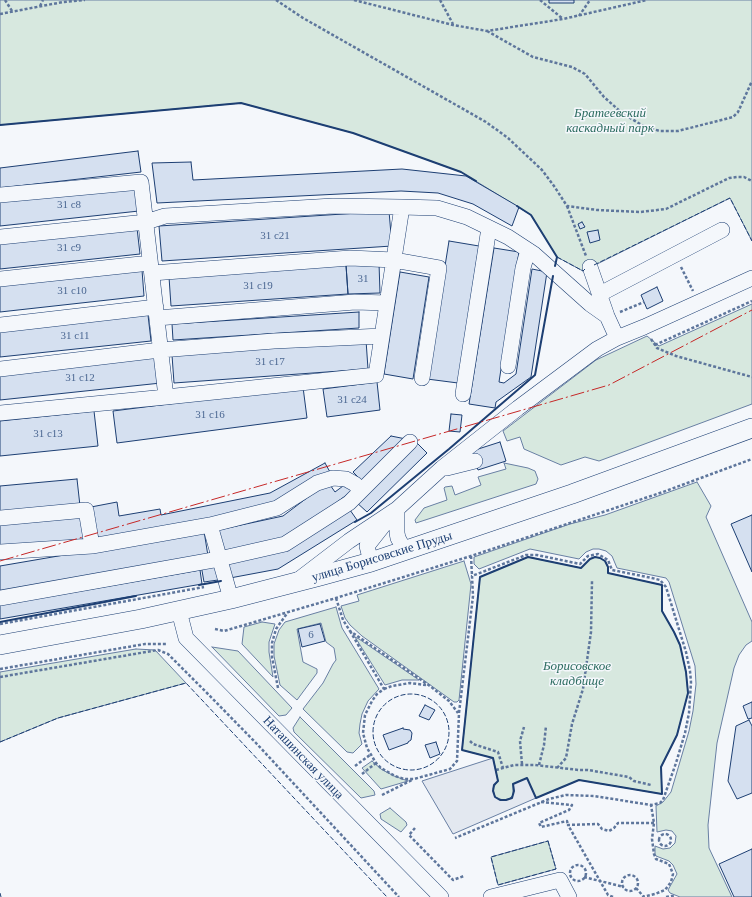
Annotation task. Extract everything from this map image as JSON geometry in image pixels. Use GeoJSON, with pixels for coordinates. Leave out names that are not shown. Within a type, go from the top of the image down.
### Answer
{"type":"FeatureCollection","features":[{"type":"Feature","properties":{"kind":"main road","name":"улица Борисовские Пруды"},"geometry":{"type":"LineString","coordinates":[[0,645],[179,611],[292,584],[371,562],[572,494],[752,428]]}},
{"type":"Feature","properties":{"kind":"street"},"geometry":{"type":"LineString","coordinates":[[0,195],[141,182],[166,397]]}},
{"type":"Feature","properties":{"kind":"street"},"geometry":{"type":"LineString","coordinates":[[0,237],[146,222],[165,216],[333,206],[436,208],[467,217],[508,237],[528,250],[558,274],[590,304],[614,314]]}},
{"type":"Feature","properties":{"kind":"street"},"geometry":{"type":"LineString","coordinates":[[0,413],[376,375],[402,207]]}},
{"type":"Feature","properties":{"kind":"street"},"geometry":{"type":"LineString","coordinates":[[463,394],[488,228]]}},
{"type":"Feature","properties":{"kind":"street"},"geometry":{"type":"LineString","coordinates":[[600,294],[722,230]]}},
{"type":"Feature","properties":{"kind":"street"},"geometry":{"type":"LineString","coordinates":[[508,366],[523,268],[528,250]]}},
{"type":"Feature","properties":{"kind":"street"},"geometry":{"type":"LineString","coordinates":[[0,279],[151,268],[350,258],[394,260],[439,268],[422,378]]}},
{"type":"Feature","properties":{"kind":"street"},"geometry":{"type":"LineString","coordinates":[[590,267],[600,294],[614,314],[617,338]]}},
{"type":"Feature","properties":{"kind":"street"},"geometry":{"type":"LineString","coordinates":[[371,562],[367,546],[397,509],[442,468],[518,408],[597,349],[617,338],[752,278]]}},
{"type":"Feature","properties":{"kind":"street"},"geometry":{"type":"LineString","coordinates":[[0,325],[156,312],[355,302],[387,303]]}},
{"type":"Feature","properties":{"kind":"street"},"geometry":{"type":"LineString","coordinates":[[0,369],[160,350],[274,341],[382,336]]}},
{"type":"Feature","properties":{"kind":"street"},"geometry":{"type":"LineString","coordinates":[[0,598],[219,559],[285,544],[349,503],[410,442]]}},
{"type":"Feature","properties":{"kind":"street"},"geometry":{"type":"LineString","coordinates":[[442,468],[475,461]]}},
{"type":"Feature","properties":{"kind":"street"},"geometry":{"type":"LineString","coordinates":[[0,552],[92,546],[210,525],[277,508],[317,483],[333,478],[346,479],[355,484],[361,491]]}},
{"type":"Feature","properties":{"kind":"street"},"geometry":{"type":"LineString","coordinates":[[397,509],[397,532],[405,550]]}},
{"type":"Feature","properties":{"kind":"street"},"geometry":{"type":"LineString","coordinates":[[292,584],[349,541],[397,509]]}},
{"type":"Feature","properties":{"kind":"street"},"geometry":{"type":"LineString","coordinates":[[0,518],[86,510],[92,546]]}},
{"type":"Feature","properties":{"kind":"street"},"geometry":{"type":"LineString","coordinates":[[210,525],[231,599]]}},
{"type":"Feature","properties":{"kind":"street","name":"Наташинская улица"},"geometry":{"type":"LineString","coordinates":[[179,611],[186,638],[441,897]]}},
{"type":"Feature","properties":{"kind":"street"},"geometry":{"type":"LineString","coordinates":[[490,897],[560,880],[569,897]]}},
{"type":"Feature","properties":{"kind":"path"},"geometry":{"type":"LineString","coordinates":[[5,0],[12,11]]}},
{"type":"Feature","properties":{"kind":"path"},"geometry":{"type":"LineString","coordinates":[[40,6],[44,0]]}},
{"type":"Feature","properties":{"kind":"path"},"geometry":{"type":"LineString","coordinates":[[0,14],[63,2],[85,0]]}},
{"type":"Feature","properties":{"kind":"path"},"geometry":{"type":"LineString","coordinates":[[276,0],[303,18],[486,122],[508,138],[542,170],[567,206],[590,267]]}},
{"type":"Feature","properties":{"kind":"path"},"geometry":{"type":"LineString","coordinates":[[354,0],[453,25],[487,30],[563,19],[647,0]]}},
{"type":"Feature","properties":{"kind":"path"},"geometry":{"type":"LineString","coordinates":[[440,0],[453,25]]}},
{"type":"Feature","properties":{"kind":"path"},"geometry":{"type":"LineString","coordinates":[[540,0],[563,19]]}},
{"type":"Feature","properties":{"kind":"path"},"geometry":{"type":"LineString","coordinates":[[578,16],[590,0]]}},
{"type":"Feature","properties":{"kind":"path"},"geometry":{"type":"LineString","coordinates":[[487,30],[532,57],[572,67],[586,74],[604,97],[622,113],[645,127],[660,131],[678,131],[733,117],[738,112],[752,81]]}},
{"type":"Feature","properties":{"kind":"path"},"geometry":{"type":"LineString","coordinates":[[567,206],[597,210],[640,212],[666,209],[728,178],[744,177],[752,181]]}},
{"type":"Feature","properties":{"kind":"path"},"geometry":{"type":"LineString","coordinates":[[679,263],[694,294]]}},
{"type":"Feature","properties":{"kind":"path"},"geometry":{"type":"LineString","coordinates":[[655,345],[752,301]]}},
{"type":"Feature","properties":{"kind":"path"},"geometry":{"type":"LineString","coordinates":[[614,314],[644,302]]}},
{"type":"Feature","properties":{"kind":"path"},"geometry":{"type":"LineString","coordinates":[[644,327],[657,348],[676,356],[752,377]]}},
{"type":"Feature","properties":{"kind":"path"},"geometry":{"type":"LineString","coordinates":[[215,629],[224,631],[472,556],[752,460]]}},
{"type":"Feature","properties":{"kind":"path"},"geometry":{"type":"LineString","coordinates":[[455,838],[540,802],[566,795],[581,795],[651,805],[660,803],[668,789],[685,733],[691,694],[690,667],[679,626],[668,591],[664,583],[660,580],[612,570],[608,560],[598,554],[588,556],[580,564],[537,555],[526,555],[472,576]]}},
{"type":"Feature","properties":{"kind":"path"},"geometry":{"type":"LineString","coordinates":[[382,795],[414,779],[450,769],[455,766],[458,761],[459,714],[472,596],[472,556]]}},
{"type":"Feature","properties":{"kind":"path"},"geometry":{"type":"LineString","coordinates":[[556,768],[566,758],[572,724],[583,688],[591,632],[592,581]]}},
{"type":"Feature","properties":{"kind":"path"},"geometry":{"type":"LineString","coordinates":[[336,598],[343,620],[384,689]]}},
{"type":"Feature","properties":{"kind":"path"},"geometry":{"type":"LineString","coordinates":[[278,688],[272,657],[272,643],[276,629],[288,612]]}},
{"type":"Feature","properties":{"kind":"path"},"geometry":{"type":"LineString","coordinates":[[350,631],[430,686],[449,702],[459,714]]}},
{"type":"Feature","properties":{"kind":"path"},"geometry":{"type":"LineString","coordinates":[[145,644],[146,652]]}},
{"type":"Feature","properties":{"kind":"path"},"geometry":{"type":"LineString","coordinates":[[0,669],[145,644],[167,644]]}},
{"type":"Feature","properties":{"kind":"path"},"geometry":{"type":"LineString","coordinates":[[0,677],[158,650],[168,654],[256,743],[399,897]]}},
{"type":"Feature","properties":{"kind":"path"},"geometry":{"type":"LineString","coordinates":[[414,779],[404,779],[395,776],[376,763],[370,755],[364,740],[364,720],[368,707],[377,694],[384,689],[410,683],[430,686]]}},
{"type":"Feature","properties":{"kind":"path"},"geometry":{"type":"LineString","coordinates":[[539,765],[544,745],[546,726]]}},
{"type":"Feature","properties":{"kind":"path"},"geometry":{"type":"LineString","coordinates":[[522,764],[520,741],[524,727]]}},
{"type":"Feature","properties":{"kind":"path"},"geometry":{"type":"LineString","coordinates":[[470,740],[473,744],[498,752],[503,768]]}},
{"type":"Feature","properties":{"kind":"path"},"geometry":{"type":"LineString","coordinates":[[355,766],[370,755]]}},
{"type":"Feature","properties":{"kind":"path"},"geometry":{"type":"LineString","coordinates":[[362,774],[376,763]]}},
{"type":"Feature","properties":{"kind":"path"},"geometry":{"type":"LineString","coordinates":[[496,770],[514,764],[539,765],[556,768],[588,770],[629,777],[634,781],[651,785]]}},
{"type":"Feature","properties":{"kind":"path"},"geometry":{"type":"LineString","coordinates":[[540,802],[572,805],[569,810],[539,823],[541,827],[567,821],[600,882],[608,895],[613,897]]}},
{"type":"Feature","properties":{"kind":"path"},"geometry":{"type":"LineString","coordinates":[[636,888],[643,897],[655,894],[665,890],[671,882],[673,874],[669,864],[656,859],[654,854],[652,839],[654,823],[651,805]]}},
{"type":"Feature","properties":{"kind":"path"},"geometry":{"type":"LineString","coordinates":[[568,825],[598,824],[602,829],[608,831],[614,828],[618,823],[654,823]]}},
{"type":"Feature","properties":{"kind":"path"},"geometry":{"type":"LineString","coordinates":[[415,828],[409,835],[451,882],[464,876]]}},
{"type":"Feature","properties":{"kind":"path"},"geometry":{"type":"LineString","coordinates":[[666,833],[672,840],[670,845],[665,846],[661,844],[659,839],[661,835],[666,833]]}},
{"type":"Feature","properties":{"kind":"path"},"geometry":{"type":"LineString","coordinates":[[652,839],[659,839]]}},
{"type":"Feature","properties":{"kind":"path"},"geometry":{"type":"LineString","coordinates":[[586,870],[580,865],[574,865],[569,871],[571,878],[576,881],[582,880],[586,870],[592,867]]}},
{"type":"Feature","properties":{"kind":"path"},"geometry":{"type":"LineString","coordinates":[[584,877],[624,887],[624,889],[630,891],[636,888],[638,882],[635,877],[630,874],[624,877],[622,883],[624,887]]}},
{"type":"Feature","properties":{"kind":"path"},"geometry":{"type":"LineString","coordinates":[[665,890],[666,897],[675,897]]}},
{"type":"Feature","properties":{"kind":"green space","name":"Братеевский каскадный парк"},"geometry":{"type":"Polygon","coordinates":[[[0,0],[752,0],[752,241],[730,198],[583,271],[557,257],[531,215],[461,172],[353,133],[241,103],[0,125],[0,0]]]}},
{"type":"Feature","properties":{"kind":"green space"},"geometry":{"type":"Polygon","coordinates":[[[752,304],[752,404],[599,461],[585,457],[561,465],[524,449],[520,437],[507,441],[503,431],[596,360],[647,336],[659,346],[752,304]]]}},
{"type":"Feature","properties":{"kind":"green space"},"geometry":{"type":"Polygon","coordinates":[[[504,463],[535,471],[538,479],[536,484],[416,523],[415,520],[424,508],[447,500],[445,487],[452,486],[455,495],[481,485],[478,477],[506,469],[504,463]]]}},
{"type":"Feature","properties":{"kind":"green space"},"geometry":{"type":"Polygon","coordinates":[[[697,482],[711,506],[706,517],[752,622],[752,641],[746,645],[739,655],[734,668],[717,743],[708,825],[709,848],[732,897],[680,897],[670,893],[668,890],[677,874],[673,865],[669,861],[656,856],[655,854],[655,846],[663,849],[670,848],[675,843],[676,836],[672,831],[666,830],[657,832],[656,806],[663,802],[671,792],[689,731],[696,684],[695,666],[669,582],[666,578],[617,568],[612,556],[606,551],[599,549],[593,549],[586,552],[579,559],[530,549],[479,569],[474,564],[474,557],[570,524],[605,515],[697,482]]]}},
{"type":"Feature","properties":{"kind":"green space","name":"Борисовское кладбище"},"geometry":{"type":"Polygon","coordinates":[[[528,557],[581,568],[590,559],[595,557],[600,558],[605,561],[608,567],[608,573],[662,585],[662,611],[680,645],[686,672],[688,693],[677,735],[661,767],[662,794],[579,780],[536,798],[526,778],[514,791],[512,798],[500,800],[495,797],[493,791],[494,785],[498,781],[493,758],[462,750],[480,577],[528,557]]]}},
{"type":"Feature","properties":{"kind":"green space"},"geometry":{"type":"Polygon","coordinates":[[[464,561],[471,584],[459,700],[454,702],[362,636],[345,618],[341,606],[359,601],[357,595],[464,561]]]}},
{"type":"Feature","properties":{"kind":"green space"},"geometry":{"type":"Polygon","coordinates":[[[336,607],[342,628],[379,689],[368,701],[362,714],[359,733],[362,744],[353,753],[347,752],[303,709],[323,683],[336,660],[334,648],[326,642],[321,623],[297,629],[303,662],[317,669],[317,673],[297,700],[280,685],[274,656],[274,644],[279,630],[285,622],[336,607]]]}},
{"type":"Feature","properties":{"kind":"green space"},"geometry":{"type":"Polygon","coordinates":[[[262,622],[275,624],[269,642],[273,677],[242,644],[244,627],[262,622]]]}},
{"type":"Feature","properties":{"kind":"green space"},"geometry":{"type":"Polygon","coordinates":[[[355,637],[419,680],[402,680],[385,685],[355,637]]]}},
{"type":"Feature","properties":{"kind":"green space"},"geometry":{"type":"Polygon","coordinates":[[[212,647],[238,651],[292,708],[286,715],[279,716],[212,647]]]}},
{"type":"Feature","properties":{"kind":"green space"},"geometry":{"type":"Polygon","coordinates":[[[136,649],[155,650],[186,683],[58,718],[0,742],[0,672],[136,649]]]}},
{"type":"Feature","properties":{"kind":"green space"},"geometry":{"type":"Polygon","coordinates":[[[300,717],[374,791],[375,795],[361,798],[294,732],[293,728],[300,717]]]}},
{"type":"Feature","properties":{"kind":"green space"},"geometry":{"type":"Polygon","coordinates":[[[372,761],[381,769],[408,781],[381,789],[362,768],[372,761]]]}},
{"type":"Feature","properties":{"kind":"green space"},"geometry":{"type":"Polygon","coordinates":[[[390,808],[406,822],[407,825],[401,832],[381,819],[380,814],[390,808]]]}},
{"type":"Feature","properties":{"kind":"green space"},"geometry":{"type":"Polygon","coordinates":[[[548,841],[556,869],[498,885],[491,857],[548,841]]]}},
{"type":"Feature","properties":{"kind":"shaded area"},"geometry":{"type":"Polygon","coordinates":[[[493,758],[498,781],[493,788],[495,797],[503,800],[509,799],[513,795],[513,784],[527,778],[536,798],[453,834],[422,781],[493,758]]]}},
{"type":"Feature","properties":{"kind":"building"},"geometry":{"type":"Polygon","coordinates":[[[549,0],[574,0],[574,3],[549,3],[549,0]]]}},
{"type":"Feature","properties":{"kind":"building"},"geometry":{"type":"Polygon","coordinates":[[[138,151],[141,172],[0,188],[0,168],[138,151]]]}},
{"type":"Feature","properties":{"kind":"building"},"geometry":{"type":"Polygon","coordinates":[[[191,162],[193,180],[402,169],[466,176],[519,207],[512,226],[473,204],[438,193],[401,191],[157,203],[152,163],[191,162]]]}},
{"type":"Feature","properties":{"kind":"building"},"geometry":{"type":"Polygon","coordinates":[[[136,184],[139,211],[0,226],[0,199],[136,184]]]}},
{"type":"Feature","properties":{"kind":"building"},"geometry":{"type":"Polygon","coordinates":[[[389,211],[392,246],[162,261],[159,226],[389,211]]]}},
{"type":"Feature","properties":{"kind":"building"},"geometry":{"type":"Polygon","coordinates":[[[582,222],[585,227],[580,229],[578,224],[582,222]]]}},
{"type":"Feature","properties":{"kind":"building"},"geometry":{"type":"Polygon","coordinates":[[[137,228],[140,254],[0,269],[0,242],[137,228]]]}},
{"type":"Feature","properties":{"kind":"building"},"geometry":{"type":"Polygon","coordinates":[[[598,230],[600,240],[590,243],[587,232],[598,230]]]}},
{"type":"Feature","properties":{"kind":"building"},"geometry":{"type":"Polygon","coordinates":[[[449,241],[479,246],[458,383],[427,379],[449,241]]]}},
{"type":"Feature","properties":{"kind":"building"},"geometry":{"type":"Polygon","coordinates":[[[494,248],[519,252],[499,382],[504,383],[516,374],[532,269],[547,272],[531,377],[496,402],[495,408],[469,404],[494,248]]]}},
{"type":"Feature","properties":{"kind":"building"},"geometry":{"type":"Polygon","coordinates":[[[379,263],[380,293],[348,294],[346,265],[379,263]]]}},
{"type":"Feature","properties":{"kind":"building"},"geometry":{"type":"Polygon","coordinates":[[[346,265],[348,294],[171,306],[169,277],[346,265]]]}},
{"type":"Feature","properties":{"kind":"building"},"geometry":{"type":"Polygon","coordinates":[[[142,270],[144,296],[0,312],[0,285],[142,270]]]}},
{"type":"Feature","properties":{"kind":"building"},"geometry":{"type":"Polygon","coordinates":[[[400,272],[429,277],[413,379],[384,374],[400,272]]]}},
{"type":"Feature","properties":{"kind":"building"},"geometry":{"type":"Polygon","coordinates":[[[657,287],[663,301],[647,309],[641,295],[657,287]]]}},
{"type":"Feature","properties":{"kind":"building"},"geometry":{"type":"Polygon","coordinates":[[[359,312],[359,328],[173,340],[172,324],[359,312]]]}},
{"type":"Feature","properties":{"kind":"building"},"geometry":{"type":"Polygon","coordinates":[[[148,315],[151,341],[0,357],[0,331],[148,315]]]}},
{"type":"Feature","properties":{"kind":"building"},"geometry":{"type":"Polygon","coordinates":[[[366,340],[368,369],[174,383],[172,355],[366,340]]]}},
{"type":"Feature","properties":{"kind":"building"},"geometry":{"type":"Polygon","coordinates":[[[158,357],[161,383],[0,400],[0,374],[158,357]]]}},
{"type":"Feature","properties":{"kind":"building"},"geometry":{"type":"Polygon","coordinates":[[[377,382],[380,410],[327,417],[323,389],[377,382]]]}},
{"type":"Feature","properties":{"kind":"building"},"geometry":{"type":"Polygon","coordinates":[[[303,387],[307,418],[117,443],[113,411],[303,387]]]}},
{"type":"Feature","properties":{"kind":"building"},"geometry":{"type":"Polygon","coordinates":[[[94,411],[98,446],[0,456],[0,421],[94,411]]]}},
{"type":"Feature","properties":{"kind":"building"},"geometry":{"type":"Polygon","coordinates":[[[451,414],[462,415],[460,432],[449,431],[451,414]]]}},
{"type":"Feature","properties":{"kind":"building"},"geometry":{"type":"Polygon","coordinates":[[[391,436],[406,439],[363,482],[353,472],[391,436]]]}},
{"type":"Feature","properties":{"kind":"building"},"geometry":{"type":"Polygon","coordinates":[[[416,442],[427,453],[367,512],[355,501],[416,442]]]}},
{"type":"Feature","properties":{"kind":"building"},"geometry":{"type":"Polygon","coordinates":[[[500,442],[506,461],[478,470],[472,451],[500,442]]]}},
{"type":"Feature","properties":{"kind":"building"},"geometry":{"type":"Polygon","coordinates":[[[325,463],[330,472],[280,500],[249,512],[97,539],[91,507],[117,502],[119,516],[160,509],[161,515],[270,493],[325,463]]]}},
{"type":"Feature","properties":{"kind":"building"},"geometry":{"type":"Polygon","coordinates":[[[77,479],[80,506],[0,514],[0,486],[77,479]]]}},
{"type":"Feature","properties":{"kind":"building"},"geometry":{"type":"Polygon","coordinates":[[[328,482],[335,492],[347,483],[352,491],[286,540],[224,554],[218,530],[283,516],[328,482]]]}},
{"type":"Feature","properties":{"kind":"building"},"geometry":{"type":"Polygon","coordinates":[[[350,510],[357,520],[278,569],[230,578],[227,561],[350,510]]]}},
{"type":"Feature","properties":{"kind":"building"},"geometry":{"type":"Polygon","coordinates":[[[81,515],[84,539],[0,547],[0,523],[81,515]]]}},
{"type":"Feature","properties":{"kind":"building"},"geometry":{"type":"Polygon","coordinates":[[[752,515],[752,572],[731,524],[752,515]]]}},
{"type":"Feature","properties":{"kind":"building"},"geometry":{"type":"Polygon","coordinates":[[[204,531],[208,556],[0,592],[0,566],[204,531]]]}},
{"type":"Feature","properties":{"kind":"building"},"geometry":{"type":"Polygon","coordinates":[[[215,563],[218,580],[204,582],[201,565],[215,563]]]}},
{"type":"Feature","properties":{"kind":"building"},"geometry":{"type":"Polygon","coordinates":[[[200,570],[202,584],[0,619],[0,605],[200,570]]]}},
{"type":"Feature","properties":{"kind":"building"},"geometry":{"type":"Polygon","coordinates":[[[320,624],[325,641],[302,647],[298,629],[320,624]]]}},
{"type":"Feature","properties":{"kind":"building"},"geometry":{"type":"Polygon","coordinates":[[[752,702],[752,718],[748,719],[743,706],[752,702]]]}},
{"type":"Feature","properties":{"kind":"building"},"geometry":{"type":"Polygon","coordinates":[[[425,705],[435,710],[429,720],[419,716],[425,705]]]}},
{"type":"Feature","properties":{"kind":"building"},"geometry":{"type":"Polygon","coordinates":[[[749,720],[752,726],[752,793],[737,799],[728,781],[736,726],[749,720]]]}},
{"type":"Feature","properties":{"kind":"building"},"geometry":{"type":"Polygon","coordinates":[[[403,728],[410,730],[412,733],[411,740],[408,743],[389,750],[383,735],[403,728]]]}},
{"type":"Feature","properties":{"kind":"building"},"geometry":{"type":"Polygon","coordinates":[[[436,742],[440,754],[430,758],[425,745],[436,742]]]}},
{"type":"Feature","properties":{"kind":"building"},"geometry":{"type":"Polygon","coordinates":[[[752,849],[752,897],[734,897],[719,864],[752,849]]]}},
{"type":"Feature","properties":{"kind":"fence"},"geometry":{"type":"LineString","coordinates":[[594,265],[730,198],[752,241]]}},
{"type":"Feature","properties":{"kind":"fence"},"geometry":{"type":"LineString","coordinates":[[557,257],[583,271],[585,269]]}},
{"type":"Feature","properties":{"kind":"fence"},"geometry":{"type":"LineString","coordinates":[[0,742],[58,718],[186,683],[387,897]]}},
{"type":"Feature","properties":{"kind":"fence"},"geometry":{"type":"LineString","coordinates":[[404,694],[418,694],[432,700],[443,711],[449,725],[449,732],[449,739],[446,747],[438,759],[432,764],[418,770],[404,770],[390,764],[379,753],[373,739],[373,725],[379,711],[390,700],[404,694]]}},
{"type":"Feature","properties":{"kind":"fence"},"geometry":{"type":"LineString","coordinates":[[548,841],[556,869],[498,885],[491,857],[548,841]]}},
{"type":"Feature","properties":{"kind":"fence"},"geometry":{"type":"LineString","coordinates":[[0,893],[1,897]]}},
{"type":"Feature","properties":{"kind":"wall"},"geometry":{"type":"LineString","coordinates":[[0,125],[241,103],[353,133],[461,172],[476,181]]}},
{"type":"Feature","properties":{"kind":"wall"},"geometry":{"type":"LineString","coordinates":[[517,206],[531,215],[557,257],[555,266]]}},
{"type":"Feature","properties":{"kind":"wall"},"geometry":{"type":"LineString","coordinates":[[355,522],[371,513],[449,449],[535,375],[553,276]]}},
{"type":"Feature","properties":{"kind":"wall"},"geometry":{"type":"LineString","coordinates":[[528,557],[581,568],[590,559],[595,557],[600,558],[605,561],[608,567],[608,573],[662,585],[662,611],[680,645],[686,672],[688,693],[677,735],[661,767],[662,794],[579,780],[536,798],[527,778],[513,784],[514,791],[512,798],[500,800],[495,797],[493,791],[494,785],[498,781],[493,758],[462,750],[480,577],[528,557]]}},
{"type":"Feature","properties":{"kind":"wall"},"geometry":{"type":"LineString","coordinates":[[199,585],[221,581]]}},
{"type":"Feature","properties":{"kind":"wall"},"geometry":{"type":"LineString","coordinates":[[0,622],[136,596]]}},
{"type":"Feature","properties":{"kind":"power"},"geometry":{"type":"LineString","coordinates":[[0,561],[609,385],[752,310]]}}]}
